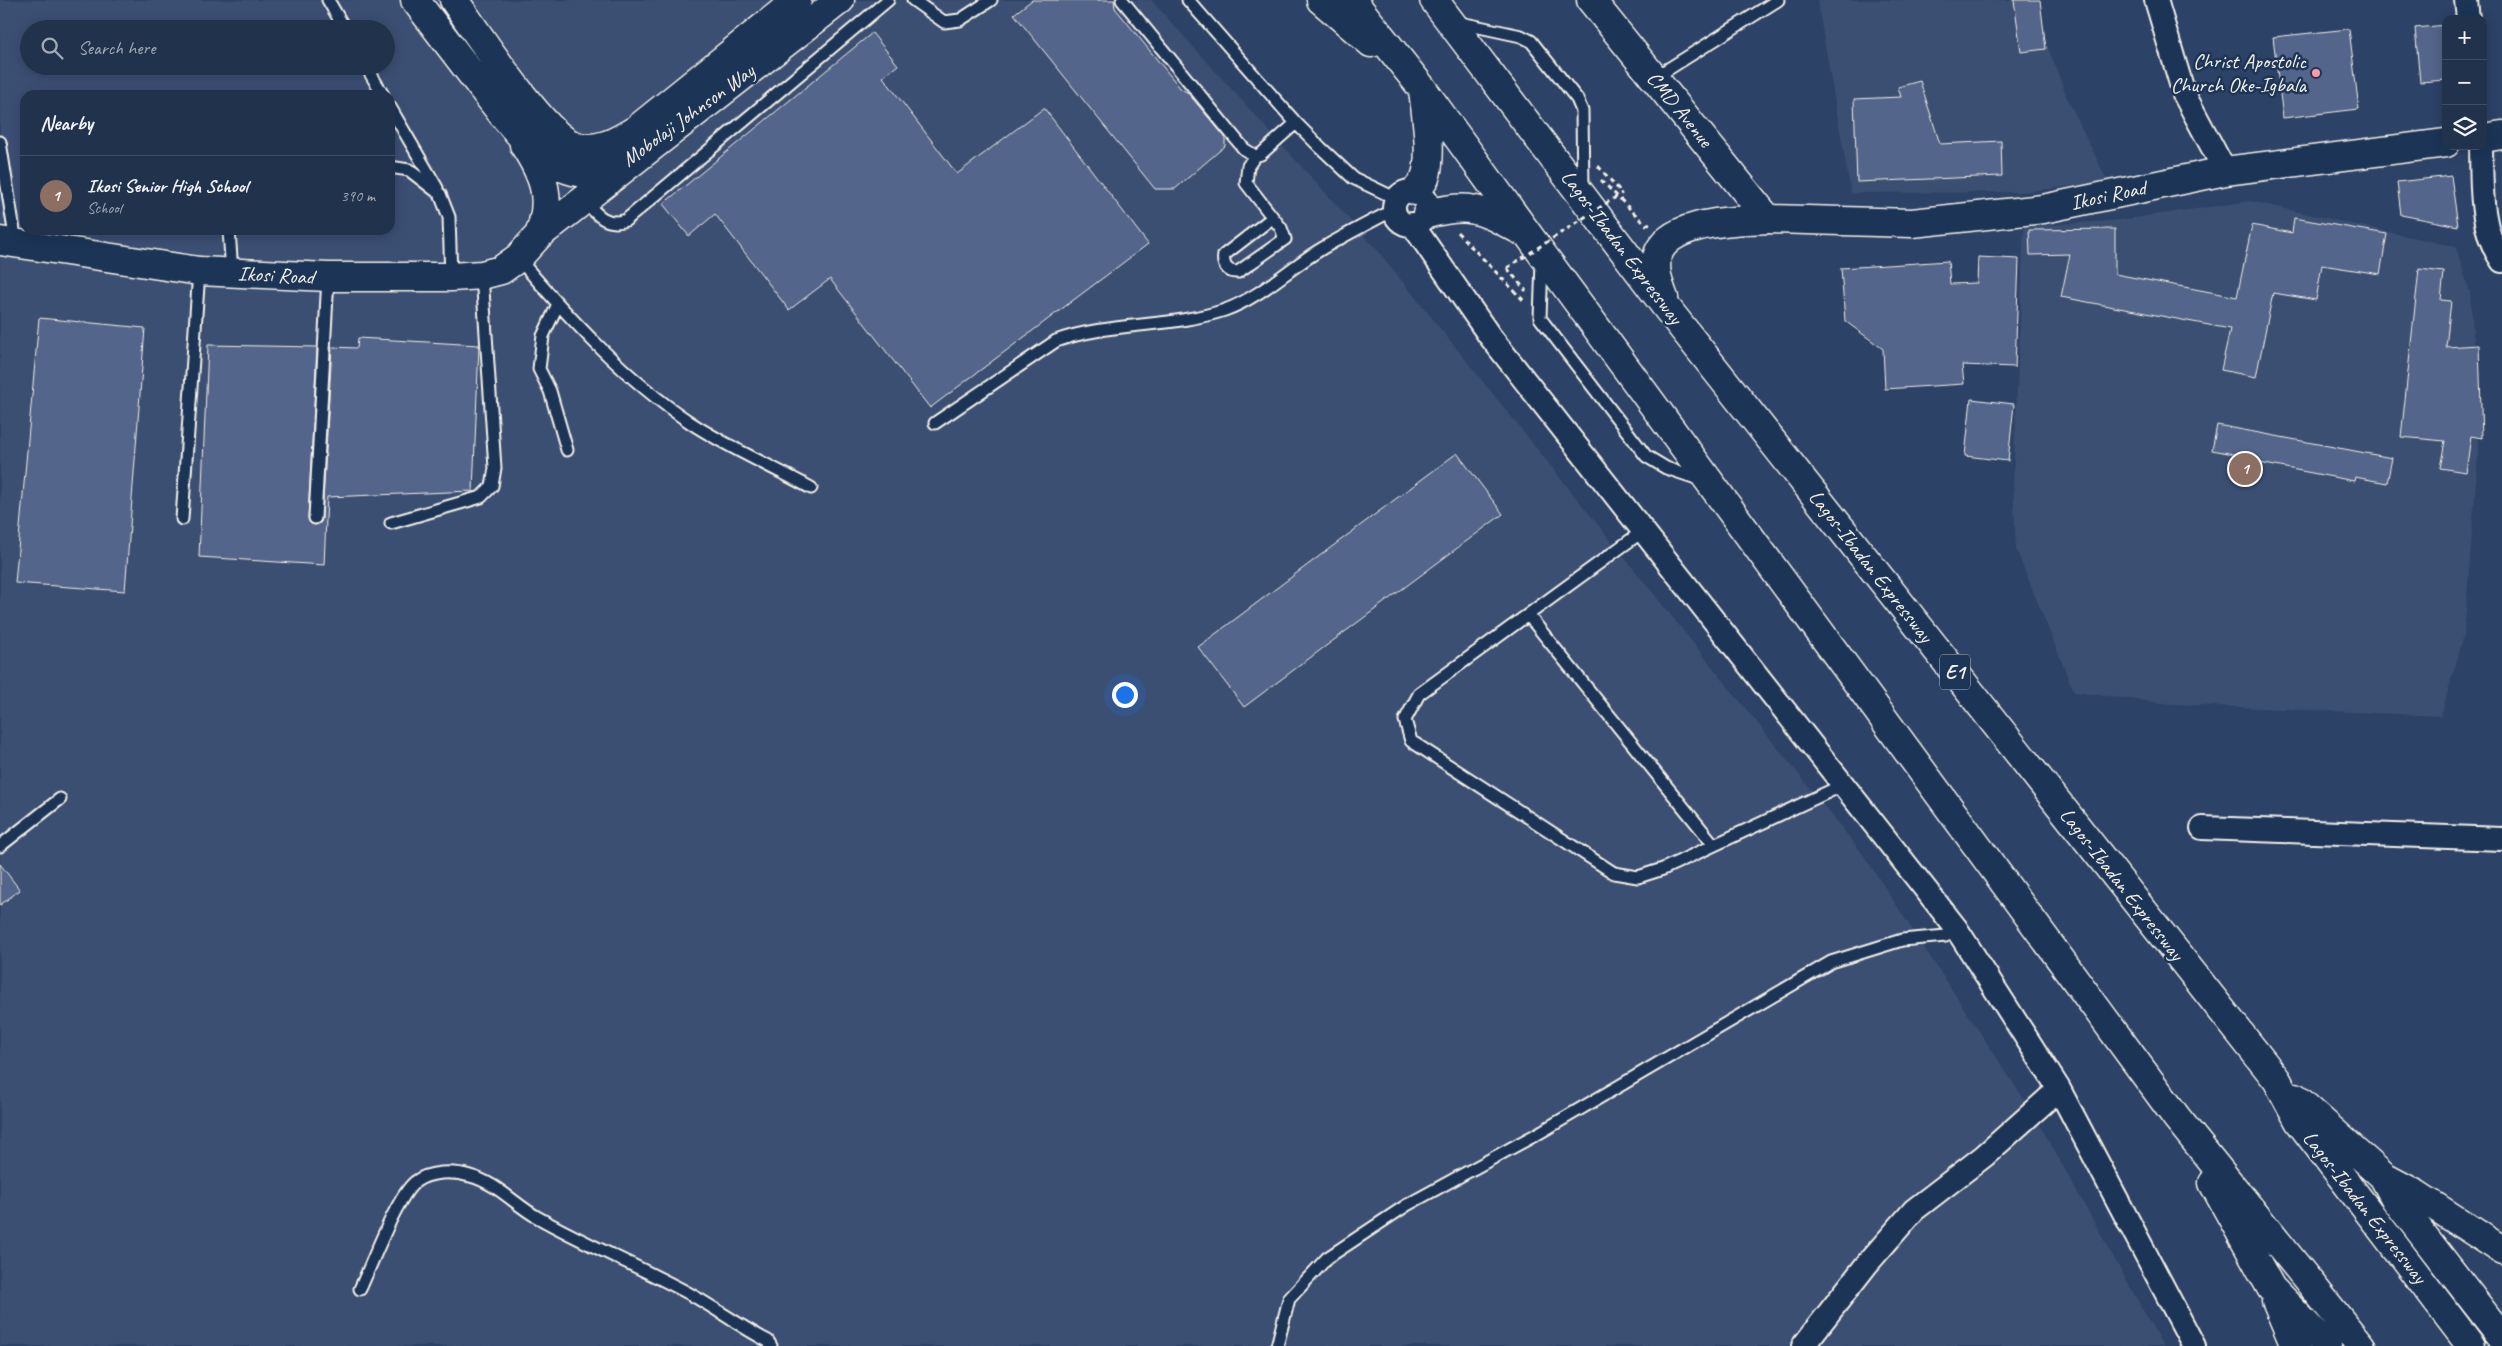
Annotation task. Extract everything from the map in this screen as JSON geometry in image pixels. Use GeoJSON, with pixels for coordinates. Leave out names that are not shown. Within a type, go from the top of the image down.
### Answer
{"type":"FeatureCollection","features":[{"type":"Feature","properties":{"kind":"main road","name":"Mobolaji Johnson Way"},"geometry":{"type":"LineString","coordinates":[[415,0],[516,131],[554,162]]}},
{"type":"Feature","properties":{"kind":"main road","name":"Mobolaji Johnson Way"},"geometry":{"type":"LineString","coordinates":[[454,0],[542,119],[554,162]]}},
{"type":"Feature","properties":{"kind":"main road","name":"Mobolaji Johnson Way"},"geometry":{"type":"LineString","coordinates":[[611,164],[618,141],[637,129],[797,0]]}},
{"type":"Feature","properties":{"kind":"main road","name":"Mobolaji Johnson Way"},"geometry":{"type":"LineString","coordinates":[[611,164],[645,152],[840,0]]}},
{"type":"Feature","properties":{"kind":"main road"},"geometry":{"type":"LineString","coordinates":[[1321,0],[1422,88],[1428,132],[1427,159],[1425,177],[1409,208],[1464,207],[1489,214],[1527,233]]}},
{"type":"Feature","properties":{"kind":"main road"},"geometry":{"type":"LineString","coordinates":[[1352,0],[1422,88],[1543,256],[2177,1118],[2361,1346]]}},
{"type":"Feature","properties":{"kind":"main road","name":"CMD Avenue"},"geometry":{"type":"LineString","coordinates":[[1591,0],[1768,219]]}},
{"type":"Feature","properties":{"kind":"main road","name":"Lagos-Ibadan Expressway"},"geometry":{"type":"LineString","coordinates":[[1442,11],[1666,307],[2277,1080],[2299,1121],[2472,1346]]}},
{"type":"Feature","properties":{"kind":"main road"},"geometry":{"type":"LineString","coordinates":[[2487,137],[2502,135]]}},
{"type":"Feature","properties":{"kind":"main road","name":"Mobolaji Johnson Way"},"geometry":{"type":"LineString","coordinates":[[554,162],[572,144],[585,148],[611,164]]}},
{"type":"Feature","properties":{"kind":"main road","name":"Ikosi Road"},"geometry":{"type":"LineString","coordinates":[[1666,307],[1656,276],[1657,257],[1664,243],[1676,233],[1702,226],[1768,219],[1912,223],[2043,209],[2226,172],[2442,144]]}},
{"type":"Feature","properties":{"kind":"main road"},"geometry":{"type":"LineString","coordinates":[[539,235],[545,219],[554,162]]}},
{"type":"Feature","properties":{"kind":"main road","name":"Ikosi Road"},"geometry":{"type":"LineString","coordinates":[[8,242],[199,271],[328,277],[451,277],[482,275],[501,270],[518,258],[539,235],[584,200],[611,164]]}},
{"type":"Feature","properties":{"kind":"main road"},"geometry":{"type":"LineString","coordinates":[[2277,1080],[2383,1176],[2416,1194],[2502,1250]]}},
{"type":"Feature","properties":{"kind":"main road"},"geometry":{"type":"LineString","coordinates":[[2177,1118],[2271,1288],[2295,1346]]}},
{"type":"Feature","properties":{"kind":"main road"},"geometry":{"type":"LineString","coordinates":[[2383,1176],[2396,1200],[2502,1337]]}},
{"type":"Feature","properties":{"kind":"main road"},"geometry":{"type":"LineString","coordinates":[[2271,1288],[2327,1346]]}},
{"type":"Feature","properties":{"kind":"street"},"geometry":{"type":"LineString","coordinates":[[2156,0],[2184,94],[2226,172]]}},
{"type":"Feature","properties":{"kind":"street"},"geometry":{"type":"LineString","coordinates":[[2466,0],[2468,15]]}},
{"type":"Feature","properties":{"kind":"street"},"geometry":{"type":"LineString","coordinates":[[2481,150],[2485,224],[2496,252],[2502,261]]}},
{"type":"Feature","properties":{"kind":"street"},"geometry":{"type":"LineString","coordinates":[[1409,208],[1425,246],[1489,335],[1956,928],[2059,1089],[2194,1346]]}},
{"type":"Feature","properties":{"kind":"street"},"geometry":{"type":"LineString","coordinates":[[2202,828],[2502,839]]}},
{"type":"Feature","properties":{"kind":"street"},"geometry":{"type":"LineString","coordinates":[[1803,1346],[1867,1264],[1914,1210],[1984,1156],[2059,1089]]}},
{"type":"Feature","properties":{"kind":"lane"},"geometry":{"type":"LineString","coordinates":[[328,0],[340,20]]}},
{"type":"Feature","properties":{"kind":"lane"},"geometry":{"type":"LineString","coordinates":[[584,200],[597,216],[609,222],[618,223],[626,220],[888,0]]}},
{"type":"Feature","properties":{"kind":"lane"},"geometry":{"type":"LineString","coordinates":[[913,0],[944,22],[960,20],[991,0]]}},
{"type":"Feature","properties":{"kind":"lane"},"geometry":{"type":"LineString","coordinates":[[1122,0],[1244,149],[1255,156]]}},
{"type":"Feature","properties":{"kind":"lane"},"geometry":{"type":"LineString","coordinates":[[1188,0],[1296,123],[1354,178],[1409,208]]}},
{"type":"Feature","properties":{"kind":"lane"},"geometry":{"type":"LineString","coordinates":[[1654,78],[1778,0]]}},
{"type":"Feature","properties":{"kind":"lane"},"geometry":{"type":"LineString","coordinates":[[1442,11],[1531,41],[1577,99],[1582,112],[1583,197]]}},
{"type":"Feature","properties":{"kind":"lane"},"geometry":{"type":"LineString","coordinates":[[371,75],[380,90]]}},
{"type":"Feature","properties":{"kind":"lane"},"geometry":{"type":"LineString","coordinates":[[395,116],[440,194],[449,217],[451,277]]}},
{"type":"Feature","properties":{"kind":"lane"},"geometry":{"type":"LineString","coordinates":[[1272,218],[1224,255],[1223,260],[1228,270],[1232,273],[1238,272],[1281,244],[1284,239],[1284,233],[1246,183],[1248,166],[1255,156],[1267,151],[1296,123]]}},
{"type":"Feature","properties":{"kind":"lane"},"geometry":{"type":"LineString","coordinates":[[0,142],[8,242]]}},
{"type":"Feature","properties":{"kind":"lane"},"geometry":{"type":"LineString","coordinates":[[395,168],[409,170],[440,194]]}},
{"type":"Feature","properties":{"kind":"lane"},"geometry":{"type":"LineString","coordinates":[[935,423],[1056,341],[1077,335],[1184,320],[1225,310],[1247,299],[1319,251],[1409,208]]}},
{"type":"Feature","properties":{"kind":"lane"},"geometry":{"type":"LineString","coordinates":[[229,235],[232,273]]}},
{"type":"Feature","properties":{"kind":"lane"},"geometry":{"type":"LineString","coordinates":[[1543,256],[1540,313],[1646,456],[1666,468],[1710,483]]}},
{"type":"Feature","properties":{"kind":"lane"},"geometry":{"type":"LineString","coordinates":[[518,258],[558,304],[626,372],[690,422],[721,441],[811,488]]}},
{"type":"Feature","properties":{"kind":"lane"},"geometry":{"type":"LineString","coordinates":[[182,519],[199,271]]}},
{"type":"Feature","properties":{"kind":"lane"},"geometry":{"type":"LineString","coordinates":[[391,524],[481,497],[492,486],[495,468],[482,275]]}},
{"type":"Feature","properties":{"kind":"lane"},"geometry":{"type":"LineString","coordinates":[[315,518],[328,277]]}},
{"type":"Feature","properties":{"kind":"lane"},"geometry":{"type":"LineString","coordinates":[[558,304],[543,336],[540,369],[550,391],[567,450]]}},
{"type":"Feature","properties":{"kind":"lane"},"geometry":{"type":"LineString","coordinates":[[1643,531],[1419,694],[1405,720],[1411,741],[1614,873],[1638,877],[1662,869],[1843,785]]}},
{"type":"Feature","properties":{"kind":"lane"},"geometry":{"type":"LineString","coordinates":[[1528,615],[1714,845]]}},
{"type":"Feature","properties":{"kind":"lane"},"geometry":{"type":"LineString","coordinates":[[0,846],[60,798]]}},
{"type":"Feature","properties":{"kind":"lane"},"geometry":{"type":"LineString","coordinates":[[1277,1346],[1289,1299],[1327,1258],[1407,1205],[1539,1133],[1832,962],[1902,940],[1946,936],[1956,928]]}},
{"type":"Feature","properties":{"kind":"lane"},"geometry":{"type":"LineString","coordinates":[[360,1289],[402,1197],[415,1182],[428,1175],[445,1173],[470,1176],[497,1188],[535,1216],[594,1248],[690,1294],[768,1341],[771,1346]]}},
{"type":"Feature","properties":{"kind":"path"},"geometry":{"type":"LineString","coordinates":[[1540,313],[1507,268],[1622,193],[1583,156]]}},
{"type":"Feature","properties":{"kind":"path"},"geometry":{"type":"LineString","coordinates":[[1583,156],[1646,225],[1654,220]]}},
{"type":"Feature","properties":{"kind":"path"},"geometry":{"type":"LineString","coordinates":[[1425,246],[1452,227],[1540,313]]}},
{"type":"Feature","properties":{"kind":"shaded area"},"geometry":{"type":"Polygon","coordinates":[[[0,0],[1151,0],[1378,251],[1862,853],[2035,1116],[2163,1346],[0,1346],[0,0]]]}},
{"type":"Feature","properties":{"kind":"shaded area"},"geometry":{"type":"Polygon","coordinates":[[[1817,0],[2039,0],[2042,32],[2068,100],[2108,182],[2022,192],[1851,193],[1817,0]]]}},
{"type":"Feature","properties":{"kind":"shaded area"},"geometry":{"type":"Polygon","coordinates":[[[2250,201],[2456,247],[2470,293],[2476,362],[2478,456],[2464,635],[2441,716],[2171,704],[2074,692],[2016,549],[2013,483],[2024,227],[2120,220],[2250,201]]]}},
{"type":"Feature","properties":{"kind":"building"},"geometry":{"type":"Polygon","coordinates":[[[1032,0],[1114,0],[1115,8],[1181,89],[1187,92],[1225,137],[1225,146],[1175,189],[1155,189],[1014,14],[1032,0]]]}},
{"type":"Feature","properties":{"kind":"building"},"geometry":{"type":"Polygon","coordinates":[[[2014,0],[2040,0],[2046,49],[2021,52],[2014,0]]]}},
{"type":"Feature","properties":{"kind":"building"},"geometry":{"type":"Polygon","coordinates":[[[2442,25],[2442,80],[2420,82],[2415,28],[2442,25]]]}},
{"type":"Feature","properties":{"kind":"building","name":"Christ Apostolic Church Oke-Igbala"},"geometry":{"type":"Polygon","coordinates":[[[2349,29],[2359,109],[2283,118],[2273,37],[2349,29]]]}},
{"type":"Feature","properties":{"kind":"building"},"geometry":{"type":"Polygon","coordinates":[[[872,33],[898,65],[883,77],[957,174],[1044,108],[1148,244],[930,408],[830,279],[789,310],[715,214],[689,236],[663,204],[872,33]]]}},
{"type":"Feature","properties":{"kind":"building"},"geometry":{"type":"Polygon","coordinates":[[[1920,81],[1940,144],[2001,141],[2002,176],[1857,182],[1854,99],[1901,97],[1898,87],[1920,81]]]}},
{"type":"Feature","properties":{"kind":"building"},"geometry":{"type":"Polygon","coordinates":[[[2451,176],[2458,226],[2401,215],[2397,182],[2451,176]]]}},
{"type":"Feature","properties":{"kind":"building"},"geometry":{"type":"Polygon","coordinates":[[[2294,218],[2387,234],[2380,274],[2322,265],[2316,300],[2273,293],[2256,377],[2221,370],[2230,329],[2061,297],[2070,254],[2030,255],[2029,230],[2115,229],[2115,274],[2237,297],[2252,225],[2292,233],[2294,218]]]}},
{"type":"Feature","properties":{"kind":"building"},"geometry":{"type":"Polygon","coordinates":[[[1978,257],[2019,259],[2015,367],[1962,365],[1964,384],[1885,389],[1883,349],[1845,321],[1841,268],[1948,261],[1950,284],[1977,283],[1978,257]]]}},
{"type":"Feature","properties":{"kind":"building"},"geometry":{"type":"Polygon","coordinates":[[[2419,269],[2444,272],[2441,300],[2451,301],[2446,347],[2479,345],[2482,438],[2471,436],[2466,472],[2440,468],[2445,441],[2401,437],[2419,269]]]}},
{"type":"Feature","properties":{"kind":"building"},"geometry":{"type":"Polygon","coordinates":[[[39,318],[145,328],[125,591],[15,583],[39,318]]]}},
{"type":"Feature","properties":{"kind":"building"},"geometry":{"type":"Polygon","coordinates":[[[358,338],[479,345],[473,491],[327,497],[324,565],[199,557],[208,345],[317,347],[308,518],[311,524],[315,525],[321,522],[322,518],[332,347],[357,348],[358,338]]]}},
{"type":"Feature","properties":{"kind":"building"},"geometry":{"type":"Polygon","coordinates":[[[1971,399],[2014,404],[2008,461],[1965,456],[1971,399]]]}},
{"type":"Feature","properties":{"kind":"building"},"geometry":{"type":"Polygon","coordinates":[[[2217,425],[2392,458],[2387,483],[2355,477],[2354,481],[2254,462],[2255,458],[2212,450],[2217,425]]]}},
{"type":"Feature","properties":{"kind":"building"},"geometry":{"type":"Polygon","coordinates":[[[1457,453],[1503,514],[1244,707],[1198,647],[1457,453]]]}},
{"type":"Feature","properties":{"kind":"building"},"geometry":{"type":"Polygon","coordinates":[[[0,864],[20,890],[0,905],[0,864]]]}},
{"type":"Feature","properties":{"kind":"place","name":"Christ Apostolic Church Oke-Igbala"},"geometry":{"type":"Point","coordinates":[2316,73]}},
{"type":"Feature","properties":{"kind":"place","name":"Ikosi Senior High School"},"geometry":{"type":"Point","coordinates":[2245,469]}}]}
